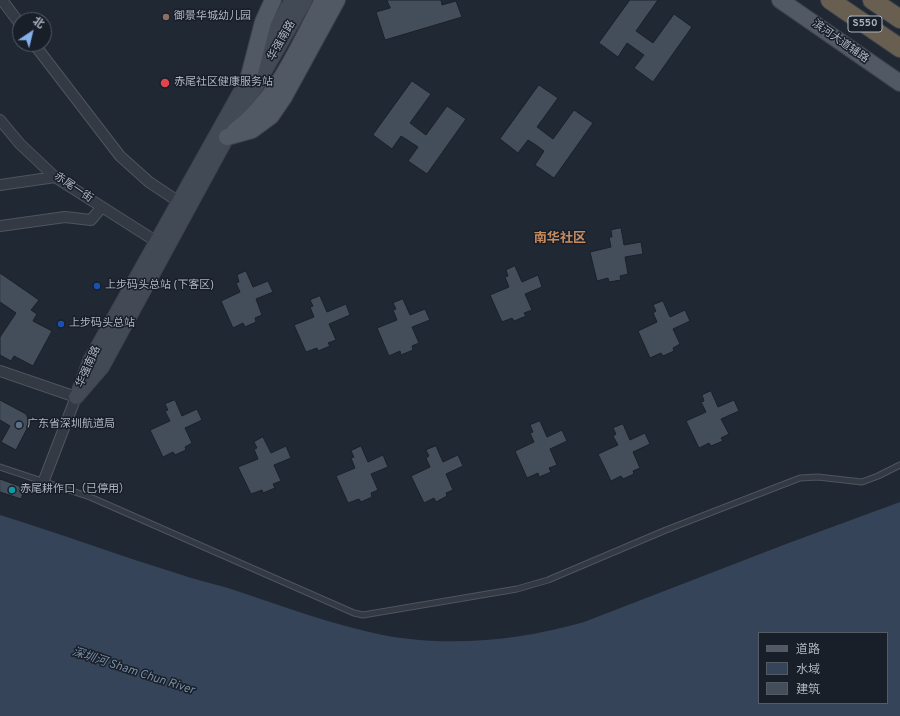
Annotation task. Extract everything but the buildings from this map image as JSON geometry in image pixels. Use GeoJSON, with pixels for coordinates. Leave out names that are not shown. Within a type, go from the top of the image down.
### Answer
{"type":"FeatureCollection","features":[{"type":"Feature","properties":{"kind":"highway","name":"S550"},"geometry":{"type":"LineString","coordinates":[[830,0],[900,48]]}},
{"type":"Feature","properties":{"kind":"highway","name":"S550"},"geometry":{"type":"LineString","coordinates":[[872,0],[900,19]]}},
{"type":"Feature","properties":{"kind":"main road"},"geometry":{"type":"LineString","coordinates":[[249,76],[263,22],[274,0]]}},
{"type":"Feature","properties":{"kind":"main road"},"geometry":{"type":"LineString","coordinates":[[227,137],[247,121],[266,101],[323,0]]}},
{"type":"Feature","properties":{"kind":"main road"},"geometry":{"type":"LineString","coordinates":[[227,137],[252,130],[271,116],[284,97],[337,0]]}},
{"type":"Feature","properties":{"kind":"main road","name":"滨河大道辅路"},"geometry":{"type":"LineString","coordinates":[[780,0],[900,83]]}},
{"type":"Feature","properties":{"kind":"main road","name":"华强南路"},"geometry":{"type":"LineString","coordinates":[[76,397],[90,361],[249,76],[300,1]]}},
{"type":"Feature","properties":{"kind":"main road","name":"华强南路"},"geometry":{"type":"LineString","coordinates":[[76,397],[102,367],[300,1]]}},
{"type":"Feature","properties":{"kind":"street"},"geometry":{"type":"LineString","coordinates":[[2,0],[12,13]]}},
{"type":"Feature","properties":{"kind":"street"},"geometry":{"type":"LineString","coordinates":[[40,52],[120,156],[149,182],[179,202]]}},
{"type":"Feature","properties":{"kind":"street","name":"赤尾一街"},"geometry":{"type":"LineString","coordinates":[[0,120],[20,144],[55,177],[157,242]]}},
{"type":"Feature","properties":{"kind":"street"},"geometry":{"type":"LineString","coordinates":[[0,185],[55,177]]}},
{"type":"Feature","properties":{"kind":"street"},"geometry":{"type":"LineString","coordinates":[[0,226],[65,217],[91,220],[102,207]]}},
{"type":"Feature","properties":{"kind":"street"},"geometry":{"type":"LineString","coordinates":[[0,371],[76,397],[44,480]]}},
{"type":"Feature","properties":{"kind":"lane"},"geometry":{"type":"LineString","coordinates":[[0,467],[44,480],[90,497],[354,613],[363,615],[517,589],[548,580],[666,530],[800,478],[818,477],[862,482],[900,465]]}},
{"type":"Feature","properties":{"kind":"water","name":"深圳河 Sham Chun River"},"geometry":{"type":"Polygon","coordinates":[[[900,502],[900,716],[0,716],[0,515],[330,622],[392,637],[419,640],[475,641],[530,634],[584,622],[786,544],[900,502]]]}},
{"type":"Feature","properties":{"kind":"place","name":"御景华城幼儿园"},"geometry":{"type":"Point","coordinates":[166,17]}},
{"type":"Feature","properties":{"kind":"place","name":"赤尾社区健康服务站"},"geometry":{"type":"Point","coordinates":[165,83]}},
{"type":"Feature","properties":{"kind":"place","name":"上步码头总站 (下客区)"},"geometry":{"type":"Point","coordinates":[97,286]}},
{"type":"Feature","properties":{"kind":"place","name":"上步码头总站"},"geometry":{"type":"Point","coordinates":[61,324]}},
{"type":"Feature","properties":{"kind":"place","name":"广东省深圳航道局"},"geometry":{"type":"Point","coordinates":[19,425]}},
{"type":"Feature","properties":{"kind":"place","name":"赤尾耕作口（已停用）"},"geometry":{"type":"Point","coordinates":[12,490]}},
{"type":"Feature","properties":{"kind":"district","name":"南华社区"},"geometry":{"type":"Point","coordinates":[560,239]}}]}
